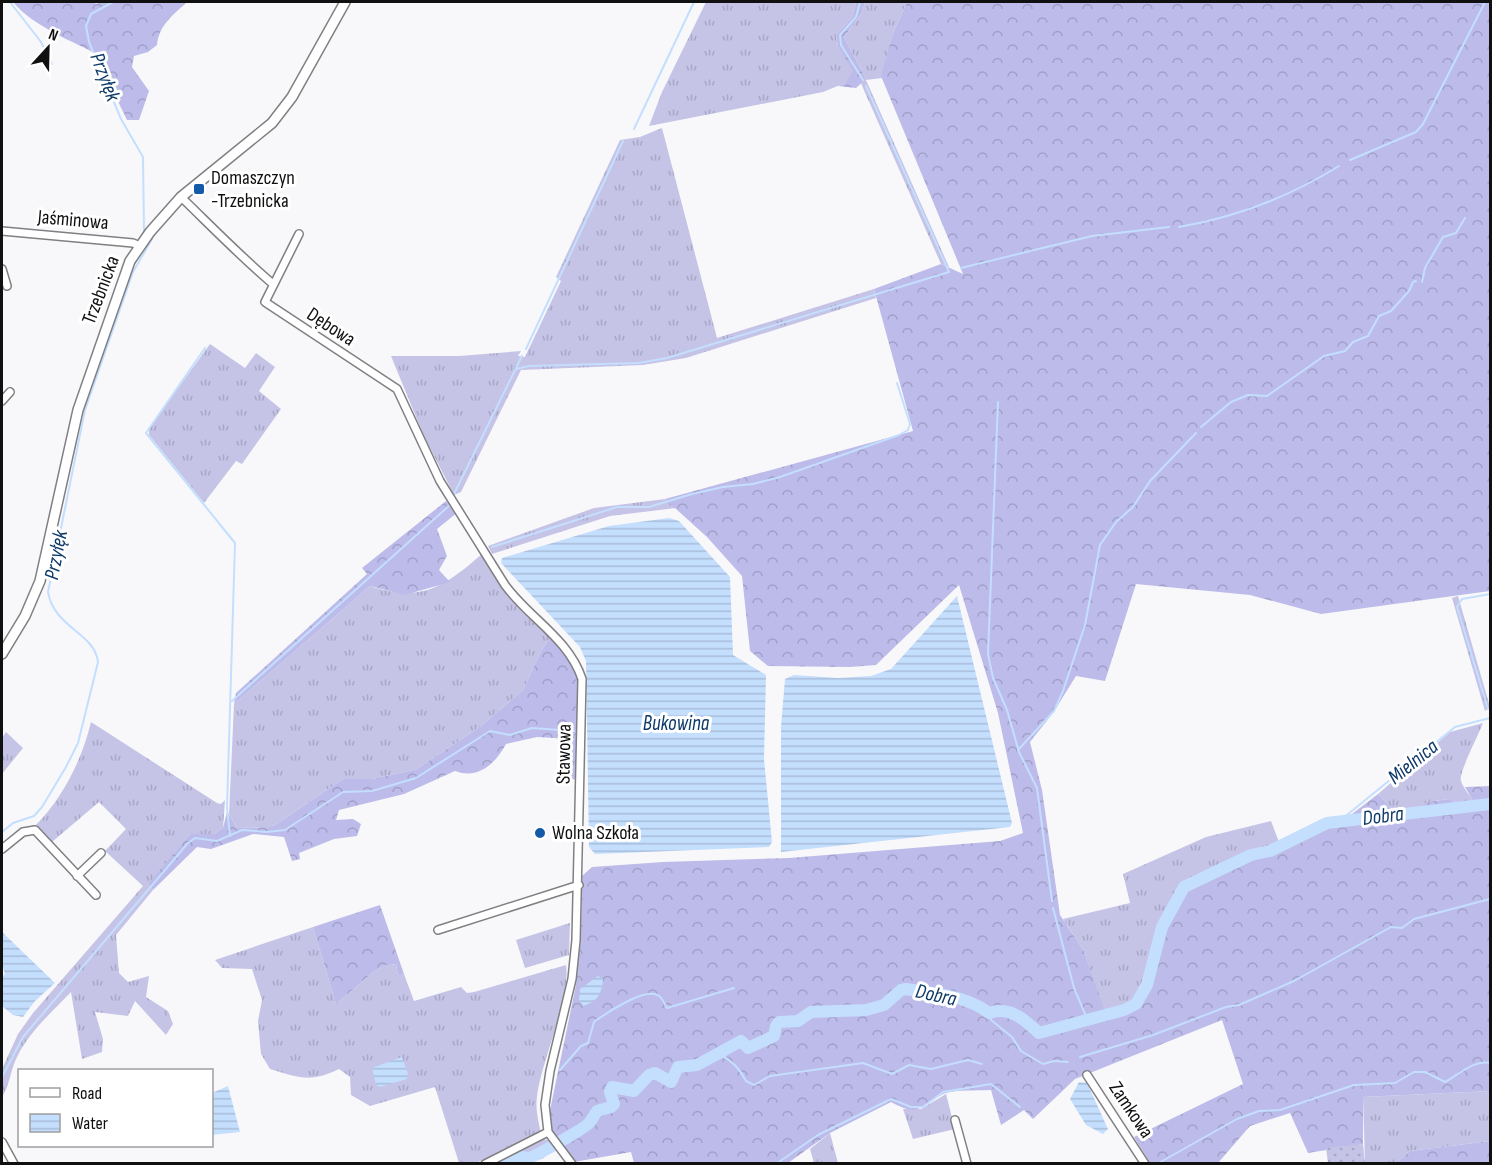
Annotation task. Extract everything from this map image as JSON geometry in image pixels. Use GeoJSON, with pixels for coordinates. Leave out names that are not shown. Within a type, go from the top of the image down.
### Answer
{"type":"FeatureCollection","features":[{"type":"Feature","properties":{"kind":"street","name":"Trzebnicka"},"geometry":{"type":"LineString","coordinates":[[2,654],[26,616],[40,581],[86,384],[123,277],[150,232],[181,196],[272,123],[292,97],[345,2]]}},
{"type":"Feature","properties":{"kind":"street"},"geometry":{"type":"LineString","coordinates":[[181,196],[219,231],[242,257],[273,284]]}},
{"type":"Feature","properties":{"kind":"street","name":"Jaśminowa"},"geometry":{"type":"LineString","coordinates":[[2,231],[142,244]]}},
{"type":"Feature","properties":{"kind":"street","name":"Dębowa"},"geometry":{"type":"LineString","coordinates":[[299,234],[265,298],[267,305],[397,389]]}},
{"type":"Feature","properties":{"kind":"street"},"geometry":{"type":"LineString","coordinates":[[2,275],[7,286]]}},
{"type":"Feature","properties":{"kind":"street","name":"Stawowa"},"geometry":{"type":"LineString","coordinates":[[397,389],[440,481],[505,585],[514,598],[566,647],[582,679],[579,885],[572,979],[547,1088],[545,1115],[552,1140],[572,1164]]}},
{"type":"Feature","properties":{"kind":"street"},"geometry":{"type":"LineString","coordinates":[[2,401],[10,392]]}},
{"type":"Feature","properties":{"kind":"street"},"geometry":{"type":"LineString","coordinates":[[2,849],[23,832],[35,830],[96,895]]}},
{"type":"Feature","properties":{"kind":"street"},"geometry":{"type":"LineString","coordinates":[[77,876],[101,853]]}},
{"type":"Feature","properties":{"kind":"street"},"geometry":{"type":"LineString","coordinates":[[438,930],[579,885]]}},
{"type":"Feature","properties":{"kind":"street","name":"Zamkowa"},"geometry":{"type":"LineString","coordinates":[[1087,1075],[1145,1164]]}},
{"type":"Feature","properties":{"kind":"street"},"geometry":{"type":"LineString","coordinates":[[955,1120],[966,1164]]}},
{"type":"Feature","properties":{"kind":"street"},"geometry":{"type":"LineString","coordinates":[[485,1164],[548,1132]]}},
{"type":"Feature","properties":{"kind":"street"},"geometry":{"type":"LineString","coordinates":[[2,1142],[14,1164]]}},
{"type":"Feature","properties":{"kind":"green space"},"geometry":{"type":"Polygon","coordinates":[[[13,2],[94,2],[96,4],[101,2],[187,2],[164,26],[157,45],[148,52],[134,56],[132,67],[149,91],[139,120],[127,120],[110,85],[101,56],[42,26],[13,2]]]}},
{"type":"Feature","properties":{"kind":"green space"},"geometry":{"type":"Polygon","coordinates":[[[706,2],[856,2],[852,17],[836,35],[838,47],[854,71],[845,83],[823,92],[649,126],[662,92],[706,2]]]}},
{"type":"Feature","properties":{"kind":"green space"},"geometry":{"type":"Polygon","coordinates":[[[856,2],[865,2],[862,13],[844,37],[866,79],[856,88],[838,86],[845,83],[853,71],[838,47],[836,35],[852,17],[856,2]]]}},
{"type":"Feature","properties":{"kind":"green space"},"geometry":{"type":"Polygon","coordinates":[[[865,2],[907,2],[893,33],[882,78],[866,80],[949,267],[941,264],[863,88],[861,83],[866,79],[844,37],[862,13],[865,2]]]}},
{"type":"Feature","properties":{"kind":"green space"},"geometry":{"type":"Polygon","coordinates":[[[907,2],[1490,2],[1490,591],[1321,614],[1250,595],[1136,584],[1105,681],[1076,676],[1053,713],[1030,742],[1042,790],[1060,915],[1084,951],[1107,1018],[1137,1006],[1142,998],[1157,962],[1164,926],[1185,890],[1348,817],[1378,794],[1394,811],[1415,811],[1428,802],[1449,799],[1459,803],[1473,801],[1465,787],[1490,786],[1490,1091],[1363,1097],[1363,1144],[1308,1153],[1290,1113],[1250,1126],[1218,1163],[1150,1163],[1134,1137],[1243,1084],[1222,1020],[1075,1079],[1033,1119],[1024,1110],[1001,1125],[991,1090],[948,1092],[914,1110],[891,1102],[830,1133],[788,1163],[634,1163],[631,1152],[574,1162],[552,1132],[549,1115],[576,985],[581,936],[582,876],[592,867],[789,858],[1000,841],[1023,833],[998,713],[959,585],[876,665],[768,666],[750,651],[742,576],[707,537],[665,499],[913,431],[874,289],[941,264],[963,274],[881,76],[893,33],[907,2]]]}},
{"type":"Feature","properties":{"kind":"green space"},"geometry":{"type":"Polygon","coordinates":[[[662,128],[717,338],[874,289],[876,298],[686,358],[643,365],[521,370],[461,492],[454,495],[423,434],[391,356],[459,356],[521,351],[518,356],[525,357],[561,281],[556,277],[620,140],[640,137],[662,128]]]}},
{"type":"Feature","properties":{"kind":"green space"},"geometry":{"type":"Polygon","coordinates":[[[210,344],[245,368],[256,353],[275,367],[259,391],[281,409],[242,464],[236,461],[204,503],[149,435],[149,428],[210,344]]]}},
{"type":"Feature","properties":{"kind":"green space"},"geometry":{"type":"Polygon","coordinates":[[[665,499],[676,508],[610,516],[492,554],[488,546],[594,508],[665,499]]]}},
{"type":"Feature","properties":{"kind":"green space"},"geometry":{"type":"Polygon","coordinates":[[[446,501],[458,512],[437,529],[447,556],[439,570],[450,582],[405,595],[370,586],[234,704],[236,693],[367,574],[362,568],[446,501]]]}},
{"type":"Feature","properties":{"kind":"green space"},"geometry":{"type":"Polygon","coordinates":[[[482,554],[513,601],[551,637],[541,651],[523,690],[481,726],[417,769],[372,779],[343,779],[272,827],[237,828],[229,815],[234,704],[370,586],[404,593],[431,589],[456,575],[482,554]]]}},
{"type":"Feature","properties":{"kind":"green space"},"geometry":{"type":"Polygon","coordinates":[[[1458,596],[1490,707],[1485,711],[1452,598],[1458,596]]]}},
{"type":"Feature","properties":{"kind":"green space"},"geometry":{"type":"Polygon","coordinates":[[[551,637],[567,651],[579,678],[576,779],[562,781],[571,739],[537,737],[506,744],[492,763],[479,771],[463,773],[455,771],[404,794],[339,810],[336,820],[353,819],[361,824],[357,836],[334,839],[299,853],[300,859],[292,861],[284,837],[253,834],[211,849],[197,847],[153,890],[149,883],[190,834],[214,834],[223,828],[227,812],[237,828],[272,827],[343,779],[372,779],[417,769],[481,726],[523,690],[541,651],[551,637]]]}},
{"type":"Feature","properties":{"kind":"green space"},"geometry":{"type":"Polygon","coordinates":[[[91,722],[217,803],[221,804],[225,800],[223,828],[214,834],[190,834],[150,883],[153,890],[116,935],[119,973],[128,982],[149,976],[146,997],[168,1011],[173,1024],[166,1035],[135,1001],[128,1016],[95,1012],[103,1039],[102,1052],[82,1059],[71,992],[41,1023],[22,1048],[2,1097],[2,1069],[18,1034],[33,1013],[143,886],[105,851],[126,829],[99,802],[52,842],[35,826],[54,804],[70,778],[91,722]]]}},
{"type":"Feature","properties":{"kind":"green space"},"geometry":{"type":"Polygon","coordinates":[[[1483,723],[1461,777],[1462,784],[1473,801],[1459,803],[1449,799],[1428,802],[1416,811],[1394,811],[1378,794],[1450,732],[1483,723]]]}},
{"type":"Feature","properties":{"kind":"green space"},"geometry":{"type":"Polygon","coordinates":[[[6,732],[23,748],[2,774],[2,738],[6,732]]]}},
{"type":"Feature","properties":{"kind":"green space"},"geometry":{"type":"Polygon","coordinates":[[[1271,821],[1279,842],[1270,848],[1251,851],[1180,886],[1161,926],[1154,959],[1137,996],[1130,1005],[1105,1015],[1084,951],[1063,919],[1130,903],[1123,874],[1206,837],[1271,821]]]}},
{"type":"Feature","properties":{"kind":"green space"},"geometry":{"type":"Polygon","coordinates":[[[380,905],[404,974],[398,976],[396,964],[383,966],[336,1004],[313,927],[380,905]]]}},
{"type":"Feature","properties":{"kind":"green space"},"geometry":{"type":"Polygon","coordinates":[[[570,923],[569,955],[525,968],[516,940],[570,923]]]}},
{"type":"Feature","properties":{"kind":"green space"},"geometry":{"type":"Polygon","coordinates":[[[313,927],[336,1004],[383,966],[396,964],[398,976],[404,974],[414,1001],[461,987],[467,993],[474,992],[566,965],[564,994],[537,1097],[541,1134],[476,1163],[459,1163],[435,1087],[370,1106],[351,1095],[350,1077],[339,1069],[320,1076],[305,1078],[270,1069],[261,1054],[258,1021],[262,1000],[252,969],[222,968],[215,960],[313,927]]]}},
{"type":"Feature","properties":{"kind":"green space"},"geometry":{"type":"Polygon","coordinates":[[[1490,1091],[1490,1141],[1410,1151],[1396,1163],[1365,1163],[1363,1097],[1490,1091]]]}},
{"type":"Feature","properties":{"kind":"green space"},"geometry":{"type":"Polygon","coordinates":[[[946,1094],[955,1129],[913,1139],[903,1109],[921,1109],[946,1094]]]}},
{"type":"Feature","properties":{"kind":"green space"},"geometry":{"type":"Polygon","coordinates":[[[830,1133],[838,1163],[814,1163],[810,1149],[830,1133]]]}},
{"type":"Feature","properties":{"kind":"green space"},"geometry":{"type":"Polygon","coordinates":[[[540,1139],[549,1140],[554,1150],[542,1159],[493,1164],[540,1139]]]}},
{"type":"Feature","properties":{"kind":"green space"},"geometry":{"type":"Polygon","coordinates":[[[1490,1141],[1490,1163],[1396,1163],[1410,1151],[1490,1141]]]}},
{"type":"Feature","properties":{"kind":"green space"},"geometry":{"type":"Polygon","coordinates":[[[1363,1144],[1365,1163],[1328,1163],[1326,1148],[1363,1144]]]}},
{"type":"Feature","properties":{"kind":"water","name":"Bukowina"},"geometry":{"type":"Polygon","coordinates":[[[669,518],[679,521],[730,577],[733,655],[766,675],[764,759],[772,842],[769,847],[595,854],[589,847],[586,661],[580,647],[501,563],[502,558],[609,526],[669,518]]]}},
{"type":"Feature","properties":{"kind":"water"},"geometry":{"type":"Polygon","coordinates":[[[957,596],[1012,823],[1010,827],[781,852],[781,727],[785,679],[794,675],[838,678],[871,676],[891,669],[957,596]]]}},
{"type":"Feature","properties":{"kind":"water"},"geometry":{"type":"Polygon","coordinates":[[[2,932],[55,983],[35,1001],[23,1017],[13,1015],[2,1006],[2,977],[5,974],[2,964],[2,932]]]}},
{"type":"Feature","properties":{"kind":"water"},"geometry":{"type":"Polygon","coordinates":[[[598,976],[603,979],[600,993],[595,1000],[583,1006],[579,1000],[580,989],[598,976]]]}},
{"type":"Feature","properties":{"kind":"water"},"geometry":{"type":"Polygon","coordinates":[[[402,1057],[408,1074],[407,1079],[380,1087],[376,1085],[372,1068],[402,1057]]]}},
{"type":"Feature","properties":{"kind":"water"},"geometry":{"type":"Polygon","coordinates":[[[1079,1082],[1087,1083],[1108,1129],[1103,1134],[1086,1125],[1070,1099],[1079,1082]]]}},
{"type":"Feature","properties":{"kind":"water"},"geometry":{"type":"Polygon","coordinates":[[[228,1086],[240,1132],[213,1135],[213,1093],[228,1086]]]}},
{"type":"Feature","properties":{"kind":"waterway"},"geometry":{"type":"LineString","coordinates":[[10,2],[41,42],[52,64]]}},
{"type":"Feature","properties":{"kind":"waterway","name":"Przyłęk"},"geometry":{"type":"LineString","coordinates":[[113,2],[91,14],[86,26],[89,42],[121,119],[143,157],[144,232]]}},
{"type":"Feature","properties":{"kind":"waterway"},"geometry":{"type":"LineString","coordinates":[[634,129],[694,2]]}},
{"type":"Feature","properties":{"kind":"waterway"},"geometry":{"type":"LineString","coordinates":[[860,2],[856,17],[840,35],[841,45],[863,80]]}},
{"type":"Feature","properties":{"kind":"waterway"},"geometry":{"type":"LineString","coordinates":[[1350,160],[1416,132],[1423,124],[1485,2]]}},
{"type":"Feature","properties":{"kind":"waterway"},"geometry":{"type":"LineString","coordinates":[[516,369],[529,366],[639,363],[667,358],[949,272],[866,86]]}},
{"type":"Feature","properties":{"kind":"waterway"},"geometry":{"type":"LineString","coordinates":[[526,349],[623,141]]}},
{"type":"Feature","properties":{"kind":"waterway"},"geometry":{"type":"LineString","coordinates":[[1179,227],[1221,218],[1262,204],[1301,187],[1339,166]]}},
{"type":"Feature","properties":{"kind":"waterway"},"geometry":{"type":"LineString","coordinates":[[1422,282],[1425,268],[1443,237],[1456,233],[1465,218]]}},
{"type":"Feature","properties":{"kind":"waterway"},"geometry":{"type":"LineString","coordinates":[[961,268],[1092,236],[1169,227]]}},
{"type":"Feature","properties":{"kind":"waterway","name":"Przyłęk"},"geometry":{"type":"LineString","coordinates":[[2,832],[13,823],[34,816],[42,807],[78,743],[98,662],[90,644],[58,614],[48,592],[85,410],[133,272],[152,239]]}},
{"type":"Feature","properties":{"kind":"waterway"},"geometry":{"type":"LineString","coordinates":[[1201,427],[1231,402],[1248,395],[1267,396],[1324,356],[1345,351],[1353,342],[1368,336],[1379,316],[1391,311],[1416,281]]}},
{"type":"Feature","properties":{"kind":"waterway"},"geometry":{"type":"LineString","coordinates":[[205,348],[146,433],[235,543],[227,808],[230,836]]}},
{"type":"Feature","properties":{"kind":"waterway"},"geometry":{"type":"LineString","coordinates":[[453,496],[522,356]]}},
{"type":"Feature","properties":{"kind":"waterway"},"geometry":{"type":"LineString","coordinates":[[492,547],[617,507],[649,507],[692,494],[780,477],[899,435],[908,430],[910,424],[897,383]]}},
{"type":"Feature","properties":{"kind":"waterway"},"geometry":{"type":"LineString","coordinates":[[998,402],[988,654],[993,678],[1007,710],[1019,752],[1037,788],[1052,901]]}},
{"type":"Feature","properties":{"kind":"waterway"},"geometry":{"type":"LineString","coordinates":[[1018,750],[1054,711],[1063,691],[1085,625],[1100,545],[1116,522],[1133,507],[1150,481],[1196,433]]}},
{"type":"Feature","properties":{"kind":"waterway"},"geometry":{"type":"LineString","coordinates":[[232,701],[451,504]]}},
{"type":"Feature","properties":{"kind":"waterway"},"geometry":{"type":"LineString","coordinates":[[1488,709],[1457,607],[1462,599],[1490,594]]}},
{"type":"Feature","properties":{"kind":"waterway","name":"Mielnica"},"geometry":{"type":"LineString","coordinates":[[1342,819],[1455,727],[1490,718]]}},
{"type":"Feature","properties":{"kind":"waterway"},"geometry":{"type":"LineString","coordinates":[[2,1077],[23,1037],[188,843],[195,838],[217,841],[242,830],[267,832],[285,830],[343,792],[372,791],[416,778],[490,731],[510,735],[532,728],[574,731]]}},
{"type":"Feature","properties":{"kind":"waterway","name":"Dobra"},"geometry":{"type":"LineString","coordinates":[[505,1164],[519,1156],[532,1157],[585,1126],[597,1111],[614,1104],[610,1092],[612,1087],[634,1091],[649,1075],[655,1073],[671,1082],[678,1067],[697,1065],[741,1041],[748,1048],[774,1036],[779,1022],[798,1021],[811,1012],[866,1010],[884,1005],[901,990],[906,989],[960,999],[989,1013],[1004,1011],[1016,1015],[1039,1033],[1124,1010],[1136,1004],[1147,985],[1162,927],[1184,887],[1251,855],[1270,851],[1327,823],[1490,804]]}},
{"type":"Feature","properties":{"kind":"waterway"},"geometry":{"type":"LineString","coordinates":[[1080,1057],[1153,1035],[1226,1007],[1239,1005],[1294,981],[1391,927],[1402,928],[1414,919],[1490,899]]}},
{"type":"Feature","properties":{"kind":"waterway"},"geometry":{"type":"LineString","coordinates":[[1053,908],[1074,988],[1088,1021]]}},
{"type":"Feature","properties":{"kind":"waterway"},"geometry":{"type":"LineString","coordinates":[[560,1070],[581,1046],[588,1043],[594,1022],[626,1002],[653,994],[660,997],[667,1008],[734,988]]}},
{"type":"Feature","properties":{"kind":"waterway"},"geometry":{"type":"LineString","coordinates":[[989,1013],[991,1020],[1012,1037],[1021,1051],[1043,1064],[1054,1061],[1068,1062]]}},
{"type":"Feature","properties":{"kind":"waterway"},"geometry":{"type":"LineString","coordinates":[[719,1054],[735,1065],[746,1081],[754,1085],[770,1076],[863,1063],[892,1074],[909,1065],[931,1069],[968,1060],[982,1064]]}},
{"type":"Feature","properties":{"kind":"waterway"},"geometry":{"type":"LineString","coordinates":[[1157,1164],[1237,1119],[1259,1111],[1280,1110],[1354,1085],[1395,1083],[1414,1072],[1425,1072],[1445,1082],[1472,1066],[1490,1063]]}},
{"type":"Feature","properties":{"kind":"waterway"},"geometry":{"type":"LineString","coordinates":[[776,1164],[818,1135],[891,1099],[911,1107],[923,1107],[943,1092],[991,1084],[1020,1107]]}},
{"type":"Feature","properties":{"kind":"place","name":"Domaszczyn -Trzebnicka"},"geometry":{"type":"Point","coordinates":[199,189]}},
{"type":"Feature","properties":{"kind":"place","name":"Wolna Szkoła"},"geometry":{"type":"Point","coordinates":[540,833]}}]}
